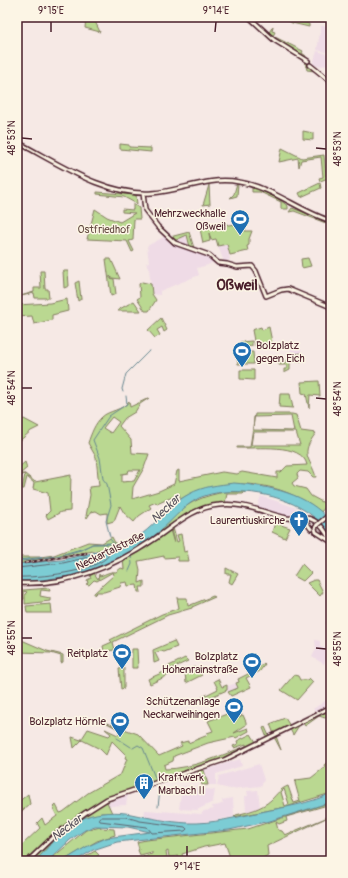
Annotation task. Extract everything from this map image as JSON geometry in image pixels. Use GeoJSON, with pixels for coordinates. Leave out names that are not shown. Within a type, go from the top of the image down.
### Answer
{"type":"FeatureCollection","features":[{"type":"Feature","properties":{"kind":"main road"},"geometry":{"type":"LineString","coordinates":[[249,17],[274,40],[309,63],[331,82]]}},
{"type":"Feature","properties":{"kind":"main road"},"geometry":{"type":"LineString","coordinates":[[17,142],[69,169],[107,186],[140,194],[167,191],[208,181],[234,181],[260,188],[305,211],[331,221]]}},
{"type":"Feature","properties":{"kind":"main road"},"geometry":{"type":"LineString","coordinates":[[140,194],[148,214],[174,241],[209,254],[219,264],[227,264],[237,267],[252,267],[266,296],[280,290],[288,289],[331,307]]}},
{"type":"Feature","properties":{"kind":"main road","name":"Neckartalstraße"},"geometry":{"type":"LineString","coordinates":[[17,583],[62,581],[85,576],[139,549],[193,513],[210,506],[226,504],[250,507],[294,519]]}},
{"type":"Feature","properties":{"kind":"main road"},"geometry":{"type":"LineString","coordinates":[[330,514],[316,526],[316,531],[331,543]]}},
{"type":"Feature","properties":{"kind":"main road"},"geometry":{"type":"LineString","coordinates":[[294,519],[304,518],[314,520],[321,527],[331,543]]}},
{"type":"Feature","properties":{"kind":"main road"},"geometry":{"type":"LineString","coordinates":[[303,523],[304,518]]}},
{"type":"Feature","properties":{"kind":"main road"},"geometry":{"type":"LineString","coordinates":[[294,519],[303,523],[310,529]]}},
{"type":"Feature","properties":{"kind":"main road"},"geometry":{"type":"LineString","coordinates":[[319,534],[322,532],[321,527]]}},
{"type":"Feature","properties":{"kind":"main road"},"geometry":{"type":"LineString","coordinates":[[321,527],[324,537]]}},
{"type":"Feature","properties":{"kind":"main road"},"geometry":{"type":"LineString","coordinates":[[28,861],[48,841],[98,804],[121,793],[169,779],[224,760],[331,707]]}},
{"type":"Feature","properties":{"kind":"shaded area"},"geometry":{"type":"Polygon","coordinates":[[[331,24],[331,53],[317,50],[321,26],[330,26],[331,24]]]}},
{"type":"Feature","properties":{"kind":"shaded area"},"geometry":{"type":"Polygon","coordinates":[[[317,51],[331,55],[331,65],[317,66],[313,64],[317,51]]]}},
{"type":"Feature","properties":{"kind":"shaded area"},"geometry":{"type":"Polygon","coordinates":[[[186,235],[189,248],[206,255],[213,262],[197,268],[199,275],[160,291],[160,295],[152,294],[149,269],[146,263],[149,262],[147,246],[164,237],[168,237],[173,241],[186,235]]]}},
{"type":"Feature","properties":{"kind":"shaded area"},"geometry":{"type":"Polygon","coordinates":[[[227,244],[230,260],[224,262],[218,246],[227,244]]]}},
{"type":"Feature","properties":{"kind":"shaded area"},"geometry":{"type":"Polygon","coordinates":[[[291,347],[301,348],[301,353],[291,355],[291,347]]]}},
{"type":"Feature","properties":{"kind":"shaded area"},"geometry":{"type":"Polygon","coordinates":[[[261,496],[303,510],[301,517],[280,515],[257,508],[261,496]]]}},
{"type":"Feature","properties":{"kind":"shaded area"},"geometry":{"type":"Polygon","coordinates":[[[315,640],[320,641],[320,647],[331,650],[324,664],[312,657],[316,649],[315,640]]]}},
{"type":"Feature","properties":{"kind":"shaded area"},"geometry":{"type":"Polygon","coordinates":[[[236,683],[238,688],[228,692],[226,687],[236,683]]]}},
{"type":"Feature","properties":{"kind":"shaded area"},"geometry":{"type":"Polygon","coordinates":[[[328,699],[331,705],[319,713],[313,709],[328,699]]]}},
{"type":"Feature","properties":{"kind":"shaded area"},"geometry":{"type":"Polygon","coordinates":[[[240,759],[242,766],[216,774],[216,785],[208,785],[204,770],[240,759]]]}},
{"type":"Feature","properties":{"kind":"shaded area"},"geometry":{"type":"Polygon","coordinates":[[[259,764],[264,780],[261,786],[230,789],[217,786],[219,776],[259,764]]]}},
{"type":"Feature","properties":{"kind":"shaded area"},"geometry":{"type":"Polygon","coordinates":[[[182,786],[215,790],[213,802],[197,810],[179,809],[182,786]]]}},
{"type":"Feature","properties":{"kind":"shaded area"},"geometry":{"type":"Polygon","coordinates":[[[258,790],[260,808],[246,812],[245,796],[248,796],[247,791],[258,790]]]}},
{"type":"Feature","properties":{"kind":"shaded area"},"geometry":{"type":"Polygon","coordinates":[[[126,793],[128,794],[126,805],[109,806],[106,802],[126,793]]]}},
{"type":"Feature","properties":{"kind":"shaded area"},"geometry":{"type":"Polygon","coordinates":[[[233,798],[234,817],[206,822],[187,823],[144,818],[145,810],[201,814],[204,811],[214,809],[212,804],[214,806],[219,805],[223,803],[222,800],[233,798]]]}},
{"type":"Feature","properties":{"kind":"green space"},"geometry":{"type":"Polygon","coordinates":[[[86,17],[93,17],[100,32],[85,28],[86,17]]]}},
{"type":"Feature","properties":{"kind":"green space"},"geometry":{"type":"Polygon","coordinates":[[[247,17],[249,17],[266,35],[307,62],[308,67],[310,66],[315,71],[307,70],[305,62],[267,37],[247,17]]]}},
{"type":"Feature","properties":{"kind":"green space"},"geometry":{"type":"Polygon","coordinates":[[[282,17],[309,24],[309,27],[292,23],[282,17]]]}},
{"type":"Feature","properties":{"kind":"green space"},"geometry":{"type":"Polygon","coordinates":[[[273,26],[272,31],[275,32],[273,36],[303,51],[302,53],[306,56],[305,58],[268,34],[273,26]]]}},
{"type":"Feature","properties":{"kind":"green space"},"geometry":{"type":"Polygon","coordinates":[[[303,131],[313,133],[313,140],[303,139],[303,131]]]}},
{"type":"Feature","properties":{"kind":"green space"},"geometry":{"type":"Polygon","coordinates":[[[120,144],[129,145],[129,147],[151,148],[151,152],[120,149],[120,144]]]}},
{"type":"Feature","properties":{"kind":"green space"},"geometry":{"type":"Polygon","coordinates":[[[282,148],[302,158],[324,155],[326,176],[331,177],[320,181],[319,178],[323,177],[321,157],[301,160],[299,167],[298,158],[279,162],[282,148]]]}},
{"type":"Feature","properties":{"kind":"green space"},"geometry":{"type":"Polygon","coordinates":[[[237,183],[248,186],[238,184],[237,196],[230,198],[234,194],[237,183]]]}},
{"type":"Feature","properties":{"kind":"green space"},"geometry":{"type":"Polygon","coordinates":[[[320,183],[321,188],[301,197],[299,193],[320,183]]]}},
{"type":"Feature","properties":{"kind":"green space"},"geometry":{"type":"Polygon","coordinates":[[[209,185],[210,204],[203,205],[209,185]]]}},
{"type":"Feature","properties":{"kind":"green space"},"geometry":{"type":"Polygon","coordinates":[[[252,187],[282,202],[288,206],[288,209],[281,209],[281,202],[260,192],[252,192],[252,187]]]}},
{"type":"Feature","properties":{"kind":"green space"},"geometry":{"type":"Polygon","coordinates":[[[97,192],[136,195],[137,204],[124,197],[97,194],[97,192]]]}},
{"type":"Feature","properties":{"kind":"green space","name":"Ostfriedhof"},"geometry":{"type":"Polygon","coordinates":[[[133,204],[139,208],[140,219],[134,219],[133,240],[129,241],[134,251],[132,252],[127,241],[87,239],[95,209],[107,217],[120,222],[135,213],[122,212],[122,209],[133,210],[133,204]]]}},
{"type":"Feature","properties":{"kind":"green space"},"geometry":{"type":"Polygon","coordinates":[[[292,208],[331,222],[331,225],[294,211],[289,212],[292,208]]]}},
{"type":"Feature","properties":{"kind":"green space"},"geometry":{"type":"Polygon","coordinates":[[[224,222],[228,225],[245,223],[245,231],[252,231],[249,239],[249,245],[247,246],[248,251],[230,255],[227,244],[218,246],[216,239],[211,240],[209,233],[210,241],[203,243],[200,229],[224,222]]]}},
{"type":"Feature","properties":{"kind":"green space"},"geometry":{"type":"Polygon","coordinates":[[[189,232],[194,248],[190,247],[187,235],[174,241],[170,237],[189,232]]]}},
{"type":"Feature","properties":{"kind":"green space"},"geometry":{"type":"Polygon","coordinates":[[[308,258],[311,266],[302,268],[301,259],[308,258]]]}},
{"type":"Feature","properties":{"kind":"green space"},"geometry":{"type":"Polygon","coordinates":[[[106,259],[111,259],[120,279],[112,278],[110,276],[110,278],[114,279],[116,294],[111,296],[106,259]]]}},
{"type":"Feature","properties":{"kind":"green space"},"geometry":{"type":"Polygon","coordinates":[[[40,271],[44,271],[45,289],[48,289],[49,298],[35,298],[34,293],[17,297],[34,292],[34,288],[41,288],[40,271]]]}},
{"type":"Feature","properties":{"kind":"green space"},"geometry":{"type":"Polygon","coordinates":[[[63,271],[68,271],[69,286],[64,288],[63,271]]]}},
{"type":"Feature","properties":{"kind":"green space"},"geometry":{"type":"Polygon","coordinates":[[[79,281],[81,299],[78,301],[75,283],[79,281]]]}},
{"type":"Feature","properties":{"kind":"green space"},"geometry":{"type":"Polygon","coordinates":[[[142,282],[151,284],[152,294],[156,300],[149,311],[145,311],[137,299],[140,297],[139,284],[142,282]]]}},
{"type":"Feature","properties":{"kind":"green space"},"geometry":{"type":"Polygon","coordinates":[[[67,299],[68,311],[52,315],[52,320],[34,324],[32,316],[17,317],[17,305],[50,303],[67,299]]]}},
{"type":"Feature","properties":{"kind":"green space"},"geometry":{"type":"Polygon","coordinates":[[[134,301],[141,311],[118,311],[118,310],[134,301]]]}},
{"type":"Feature","properties":{"kind":"green space"},"geometry":{"type":"Polygon","coordinates":[[[161,318],[167,330],[164,332],[162,327],[157,330],[160,335],[155,338],[148,330],[161,318]]]}},
{"type":"Feature","properties":{"kind":"green space"},"geometry":{"type":"Polygon","coordinates":[[[261,327],[262,330],[269,327],[272,342],[255,346],[252,330],[261,327]]]}},
{"type":"Feature","properties":{"kind":"green space"},"geometry":{"type":"Polygon","coordinates":[[[252,341],[252,346],[237,348],[240,342],[252,341]]]}},
{"type":"Feature","properties":{"kind":"green space"},"geometry":{"type":"Polygon","coordinates":[[[253,352],[254,364],[238,364],[236,353],[253,352]]]}},
{"type":"Feature","properties":{"kind":"green space"},"geometry":{"type":"Polygon","coordinates":[[[301,353],[302,361],[292,361],[291,355],[301,353]]]}},
{"type":"Feature","properties":{"kind":"green space"},"geometry":{"type":"Polygon","coordinates":[[[290,359],[290,370],[284,373],[284,369],[287,369],[287,365],[279,365],[278,360],[279,363],[286,362],[290,359]]]}},
{"type":"Feature","properties":{"kind":"green space"},"geometry":{"type":"Polygon","coordinates":[[[240,370],[254,370],[254,380],[240,379],[240,370]]]}},
{"type":"Feature","properties":{"kind":"green space"},"geometry":{"type":"Polygon","coordinates":[[[319,381],[320,396],[310,395],[309,408],[306,394],[302,393],[301,382],[319,381]]]}},
{"type":"Feature","properties":{"kind":"green space"},"geometry":{"type":"Polygon","coordinates":[[[280,394],[290,394],[293,408],[279,407],[280,394]]]}},
{"type":"Feature","properties":{"kind":"green space"},"geometry":{"type":"Polygon","coordinates":[[[149,398],[140,404],[135,412],[125,418],[119,426],[131,440],[132,453],[149,454],[144,468],[133,487],[132,499],[159,491],[174,484],[177,471],[179,470],[179,481],[222,472],[237,474],[242,472],[277,478],[277,472],[281,472],[287,466],[307,465],[303,458],[297,453],[288,450],[277,448],[237,448],[250,447],[253,424],[253,430],[294,431],[291,416],[255,417],[255,414],[292,414],[296,415],[301,431],[316,433],[308,446],[307,456],[316,477],[313,477],[308,472],[300,471],[297,474],[298,478],[292,483],[294,486],[306,489],[311,496],[324,503],[331,493],[331,500],[321,512],[296,496],[268,487],[240,484],[225,485],[191,494],[181,499],[179,494],[157,504],[156,502],[149,505],[151,508],[139,516],[134,522],[124,513],[120,506],[114,521],[107,523],[107,513],[101,514],[96,511],[91,512],[87,518],[86,516],[90,495],[89,487],[99,486],[96,457],[88,443],[90,436],[97,422],[105,415],[123,407],[129,401],[130,407],[149,398]],[[112,417],[103,428],[111,433],[119,422],[112,417]],[[253,432],[251,445],[300,445],[296,432],[253,432]],[[129,470],[128,473],[122,474],[122,482],[134,481],[140,470],[129,470]]]}},
{"type":"Feature","properties":{"kind":"green space"},"geometry":{"type":"Polygon","coordinates":[[[24,419],[39,427],[31,431],[17,443],[17,422],[24,419]]]}},
{"type":"Feature","properties":{"kind":"green space"},"geometry":{"type":"Polygon","coordinates":[[[25,462],[27,468],[20,474],[25,474],[18,477],[17,481],[17,469],[25,462]]]}},
{"type":"Feature","properties":{"kind":"green space"},"geometry":{"type":"Polygon","coordinates":[[[25,474],[35,482],[71,475],[70,511],[61,512],[48,519],[46,515],[50,511],[48,493],[33,489],[34,483],[27,477],[24,489],[22,489],[25,474]]]}},
{"type":"Feature","properties":{"kind":"green space"},"geometry":{"type":"Polygon","coordinates":[[[225,492],[245,492],[243,494],[227,494],[225,503],[214,505],[177,520],[146,544],[121,558],[88,572],[121,556],[145,542],[159,532],[181,509],[205,497],[225,492]]]}},
{"type":"Feature","properties":{"kind":"green space"},"geometry":{"type":"Polygon","coordinates":[[[275,523],[290,528],[285,538],[272,532],[275,523]]]}},
{"type":"Feature","properties":{"kind":"green space"},"geometry":{"type":"Polygon","coordinates":[[[173,528],[177,542],[179,541],[177,535],[181,534],[184,552],[187,551],[189,561],[178,561],[178,557],[164,558],[164,556],[138,561],[140,570],[139,583],[144,581],[144,587],[140,587],[141,592],[138,592],[137,585],[128,586],[127,582],[121,583],[120,587],[104,592],[97,592],[94,595],[94,593],[114,575],[113,572],[116,572],[121,568],[124,569],[123,559],[146,548],[170,530],[174,543],[171,530],[173,528]]]}},
{"type":"Feature","properties":{"kind":"green space"},"geometry":{"type":"Polygon","coordinates":[[[112,537],[117,547],[17,564],[17,557],[40,557],[54,555],[88,542],[102,543],[112,537]]]}},
{"type":"Feature","properties":{"kind":"green space"},"geometry":{"type":"Polygon","coordinates":[[[302,564],[311,573],[303,581],[294,576],[302,564]]]}},
{"type":"Feature","properties":{"kind":"green space"},"geometry":{"type":"Polygon","coordinates":[[[226,568],[238,574],[232,584],[229,582],[231,574],[226,574],[226,568]]]}},
{"type":"Feature","properties":{"kind":"green space"},"geometry":{"type":"Polygon","coordinates":[[[113,572],[97,581],[94,580],[89,585],[86,584],[88,583],[87,580],[91,578],[90,576],[94,573],[98,579],[99,574],[100,576],[113,572]]]}},
{"type":"Feature","properties":{"kind":"green space"},"geometry":{"type":"Polygon","coordinates":[[[317,580],[323,592],[320,596],[307,583],[317,580]]]}},
{"type":"Feature","properties":{"kind":"green space"},"geometry":{"type":"Polygon","coordinates":[[[20,588],[20,590],[24,590],[49,588],[50,591],[41,590],[40,596],[50,598],[50,601],[25,604],[25,594],[27,592],[23,591],[24,599],[21,600],[17,594],[17,589],[20,588]]]}},
{"type":"Feature","properties":{"kind":"green space"},"geometry":{"type":"Polygon","coordinates":[[[213,596],[215,597],[192,608],[168,615],[113,642],[115,650],[104,651],[103,646],[112,642],[110,640],[162,614],[179,608],[177,598],[187,598],[188,606],[213,596]]]}},
{"type":"Feature","properties":{"kind":"green space"},"geometry":{"type":"Polygon","coordinates":[[[51,604],[52,613],[27,613],[26,606],[51,604]]]}},
{"type":"Feature","properties":{"kind":"green space"},"geometry":{"type":"Polygon","coordinates":[[[327,622],[331,622],[331,641],[329,642],[327,622]]]}},
{"type":"Feature","properties":{"kind":"green space"},"geometry":{"type":"Polygon","coordinates":[[[17,638],[47,651],[63,655],[63,662],[61,663],[61,656],[51,653],[17,652],[17,638]]]}},
{"type":"Feature","properties":{"kind":"green space"},"geometry":{"type":"Polygon","coordinates":[[[174,641],[177,647],[164,652],[161,651],[155,653],[159,661],[154,663],[153,650],[174,641]]]}},
{"type":"Feature","properties":{"kind":"green space"},"geometry":{"type":"Polygon","coordinates":[[[132,649],[137,649],[138,668],[132,668],[132,649]]]}},
{"type":"Feature","properties":{"kind":"green space"},"geometry":{"type":"Polygon","coordinates":[[[185,658],[188,661],[166,671],[165,668],[185,658]]]}},
{"type":"Feature","properties":{"kind":"green space"},"geometry":{"type":"Polygon","coordinates":[[[264,663],[265,664],[260,671],[246,678],[251,687],[231,696],[228,692],[238,688],[236,683],[239,682],[238,679],[250,673],[252,674],[264,663]]]}},
{"type":"Feature","properties":{"kind":"green space"},"geometry":{"type":"Polygon","coordinates":[[[194,667],[202,675],[186,683],[185,672],[194,667]]]}},
{"type":"Feature","properties":{"kind":"green space"},"geometry":{"type":"Polygon","coordinates":[[[124,668],[124,688],[121,689],[119,669],[124,668]]]}},
{"type":"Feature","properties":{"kind":"green space"},"geometry":{"type":"Polygon","coordinates":[[[166,671],[169,675],[150,684],[148,679],[166,671]]]}},
{"type":"Feature","properties":{"kind":"green space"},"geometry":{"type":"Polygon","coordinates":[[[294,675],[298,676],[300,680],[307,680],[309,678],[313,682],[297,700],[281,690],[294,675]]]}},
{"type":"Feature","properties":{"kind":"green space"},"geometry":{"type":"Polygon","coordinates":[[[218,679],[222,687],[227,685],[227,690],[204,700],[202,697],[218,689],[214,681],[218,679]]]}},
{"type":"Feature","properties":{"kind":"green space"},"geometry":{"type":"Polygon","coordinates":[[[331,705],[331,716],[325,718],[319,716],[305,726],[303,723],[298,727],[293,735],[290,729],[276,736],[281,750],[274,737],[224,759],[111,797],[88,810],[66,826],[27,861],[17,861],[17,839],[22,845],[40,828],[37,823],[42,818],[45,825],[57,816],[53,808],[56,805],[60,813],[63,812],[88,793],[121,774],[127,759],[125,758],[126,755],[112,741],[106,755],[100,749],[82,740],[74,748],[72,737],[81,740],[88,729],[109,736],[111,734],[105,729],[118,735],[120,730],[107,723],[138,734],[159,756],[182,746],[180,743],[188,741],[188,743],[208,735],[207,733],[213,731],[208,721],[227,714],[234,719],[243,715],[246,725],[234,733],[248,728],[249,731],[236,738],[208,743],[174,756],[173,761],[164,765],[165,769],[186,767],[207,761],[246,746],[246,744],[234,748],[233,746],[238,744],[237,741],[251,734],[256,742],[267,738],[263,728],[265,727],[269,736],[274,734],[270,724],[285,718],[290,726],[319,713],[331,705]]]}},
{"type":"Feature","properties":{"kind":"green space"},"geometry":{"type":"Polygon","coordinates":[[[331,759],[331,793],[286,807],[234,817],[263,806],[281,790],[288,786],[294,803],[300,801],[295,783],[296,780],[311,778],[325,767],[324,765],[331,759]],[[284,789],[281,792],[285,806],[289,804],[284,789]]]}},
{"type":"Feature","properties":{"kind":"green space"},"geometry":{"type":"Polygon","coordinates":[[[204,770],[208,785],[202,785],[198,771],[204,770]]]}},
{"type":"Feature","properties":{"kind":"green space"},"geometry":{"type":"Polygon","coordinates":[[[128,792],[128,794],[107,802],[112,813],[101,813],[36,861],[30,861],[52,840],[76,821],[101,805],[114,798],[128,792]]]}},
{"type":"Feature","properties":{"kind":"green space"},"geometry":{"type":"Polygon","coordinates":[[[28,794],[30,804],[17,815],[17,803],[28,794]]]}},
{"type":"Feature","properties":{"kind":"green space"},"geometry":{"type":"Polygon","coordinates":[[[331,802],[331,804],[286,817],[287,821],[279,824],[276,822],[278,830],[282,831],[285,835],[328,817],[267,846],[268,855],[258,861],[234,861],[232,856],[230,857],[225,843],[204,847],[182,854],[184,861],[180,861],[178,856],[169,857],[168,851],[166,852],[167,857],[156,861],[149,861],[147,857],[144,858],[143,856],[152,854],[152,852],[140,855],[138,850],[137,842],[248,829],[331,802]]]}},
{"type":"Feature","properties":{"kind":"green space"},"geometry":{"type":"Polygon","coordinates":[[[100,826],[101,828],[114,829],[115,835],[97,841],[63,861],[48,861],[86,830],[100,826]]]}},
{"type":"Feature","properties":{"kind":"green space"},"geometry":{"type":"Polygon","coordinates":[[[95,851],[99,855],[91,861],[78,861],[95,851]]]}},
{"type":"Feature","properties":{"kind":"water"},"geometry":{"type":"Polygon","coordinates":[[[234,483],[261,486],[287,493],[311,504],[322,512],[331,522],[331,538],[316,519],[304,510],[281,499],[253,493],[224,492],[211,494],[199,498],[181,510],[148,541],[96,569],[77,575],[32,581],[17,581],[17,564],[62,560],[114,548],[111,544],[93,544],[111,543],[116,547],[128,542],[147,530],[179,500],[189,494],[217,485],[234,483]]]}},
{"type":"Feature","properties":{"kind":"water"},"geometry":{"type":"Polygon","coordinates":[[[89,546],[81,550],[57,556],[81,549],[89,546]]]}},
{"type":"Feature","properties":{"kind":"water"},"geometry":{"type":"Polygon","coordinates":[[[57,556],[22,561],[17,560],[57,556]]]}},
{"type":"Feature","properties":{"kind":"water"},"geometry":{"type":"Polygon","coordinates":[[[331,793],[331,802],[270,821],[229,830],[117,842],[93,850],[75,861],[63,861],[86,847],[106,838],[150,832],[128,827],[95,826],[85,830],[70,840],[48,861],[36,861],[66,830],[80,820],[96,814],[120,812],[174,822],[197,823],[224,820],[297,805],[331,793]]]}},
{"type":"Feature","properties":{"kind":"waterway"},"geometry":{"type":"LineString","coordinates":[[123,392],[122,389],[126,374],[149,351]]}},
{"type":"Feature","properties":{"kind":"waterway"},"geometry":{"type":"LineString","coordinates":[[110,537],[106,521],[111,505],[107,484],[103,479],[100,458],[93,440],[109,416],[127,404],[126,396]]}},
{"type":"Feature","properties":{"kind":"waterway"},"geometry":{"type":"LineString","coordinates":[[110,539],[116,546]]}},
{"type":"Feature","properties":{"kind":"waterway"},"geometry":{"type":"LineString","coordinates":[[129,571],[132,564],[131,556]]}},
{"type":"Feature","properties":{"kind":"waterway"},"geometry":{"type":"LineString","coordinates":[[17,590],[18,584]]}},
{"type":"Feature","properties":{"kind":"waterway"},"geometry":{"type":"LineString","coordinates":[[117,738],[131,747]]}},
{"type":"Feature","properties":{"kind":"waterway"},"geometry":{"type":"LineString","coordinates":[[133,748],[138,745],[143,748],[156,780]]}},
{"type":"Feature","properties":{"kind":"waterway"},"geometry":{"type":"LineString","coordinates":[[158,807],[160,789]]}},
{"type":"Feature","properties":{"kind":"railway"},"geometry":{"type":"LineString","coordinates":[[25,563],[86,553]]}},
{"type":"Feature","properties":{"kind":"place","name":"Mehrzweckhalle Oßweil"},"geometry":{"type":"Point","coordinates":[240,236]}},
{"type":"Feature","properties":{"kind":"place","name":"Bolzplatz gegen Eich"},"geometry":{"type":"Point","coordinates":[242,368]}},
{"type":"Feature","properties":{"kind":"place","name":"Laurentiuskirche"},"geometry":{"type":"Point","coordinates":[299,537]}},
{"type":"Feature","properties":{"kind":"place","name":"Reitplatz"},"geometry":{"type":"Point","coordinates":[122,670]}},
{"type":"Feature","properties":{"kind":"place","name":"Bolzplatz Hohenrainstraße"},"geometry":{"type":"Point","coordinates":[252,679]}},
{"type":"Feature","properties":{"kind":"place","name":"Schützenanlage Neckarweihingen"},"geometry":{"type":"Point","coordinates":[234,724]}},
{"type":"Feature","properties":{"kind":"place","name":"Bolzplatz Hörnle"},"geometry":{"type":"Point","coordinates":[120,738]}},
{"type":"Feature","properties":{"kind":"place","name":"Kraftwerk Marbach II"},"geometry":{"type":"Point","coordinates":[144,800]}},
{"type":"Feature","properties":{"kind":"district","name":"Oßweil"},"geometry":{"type":"Point","coordinates":[237,285]}},
{"type":"Feature","properties":{"kind":"water label","name":"Neckar"},"geometry":{"type":"Point","coordinates":[166,509]}},
{"type":"Feature","properties":{"kind":"water label","name":"Neckar"},"geometry":{"type":"Point","coordinates":[67,828]}}]}
